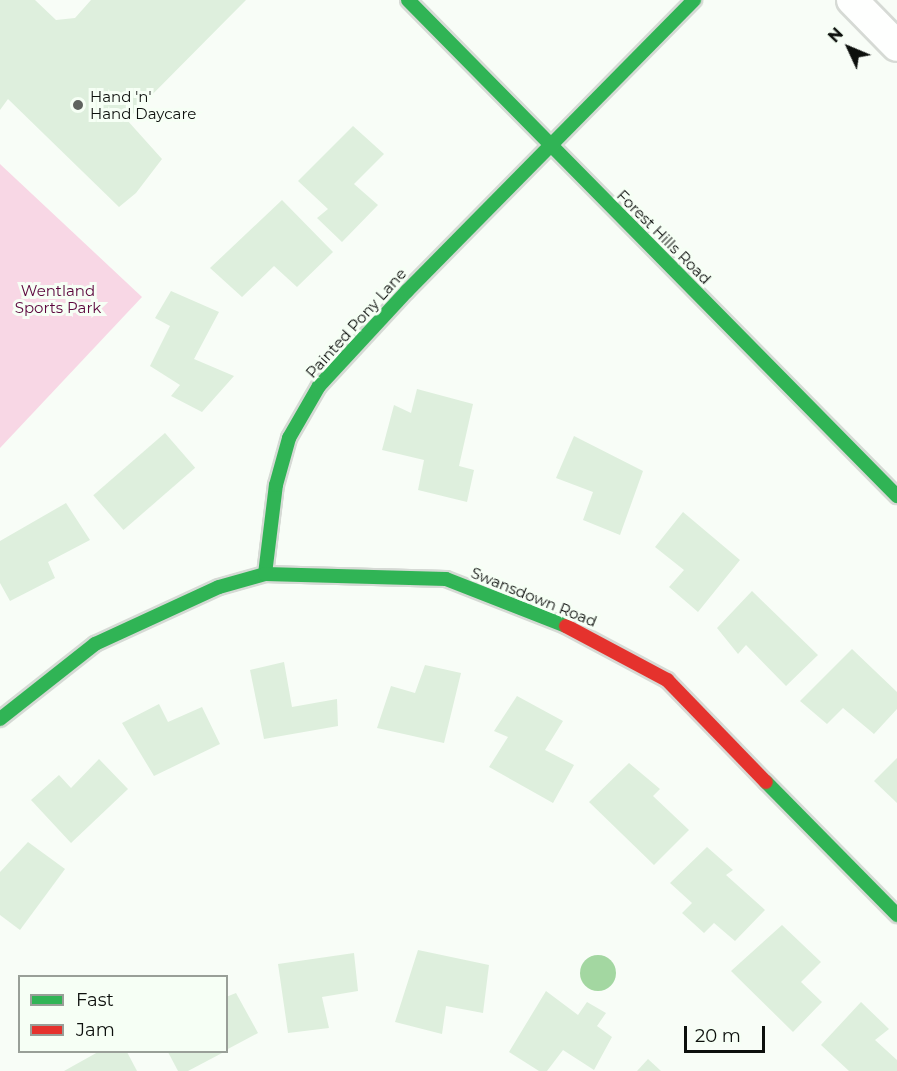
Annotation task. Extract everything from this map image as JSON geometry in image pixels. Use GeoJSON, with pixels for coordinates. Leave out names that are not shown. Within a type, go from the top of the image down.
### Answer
{"type":"FeatureCollection","features":[{"type":"Feature","properties":{"kind":"street","name":"Forest Hills Road"},"geometry":{"type":"LineString","coordinates":[[408,0],[897,496]]}},
{"type":"Feature","properties":{"kind":"street","name":"Painted Pony Lane"},"geometry":{"type":"LineString","coordinates":[[265,574],[276,484],[287,447],[319,386],[407,291],[553,147],[694,0]]}},
{"type":"Feature","properties":{"kind":"street"},"geometry":{"type":"LineString","coordinates":[[852,0],[897,46]]}},
{"type":"Feature","properties":{"kind":"street"},"geometry":{"type":"LineString","coordinates":[[0,720],[95,644],[219,587],[265,574]]}},
{"type":"Feature","properties":{"kind":"street","name":"Swansdown Road"},"geometry":{"type":"LineString","coordinates":[[265,574],[446,579],[578,630],[667,680],[897,915]]}},
{"type":"Feature","properties":{"kind":"green space","name":"Wentland Sports Park"},"geometry":{"type":"Polygon","coordinates":[[[0,164],[142,297],[0,448],[0,164]]]}},
{"type":"Feature","properties":{"kind":"shaded area"},"geometry":{"type":"Polygon","coordinates":[[[598,955],[611,960],[616,973],[611,986],[598,991],[585,986],[580,973],[585,960],[598,955]]]}},
{"type":"Feature","properties":{"kind":"building","name":"Hand 'n' Hand Daycare"},"geometry":{"type":"Polygon","coordinates":[[[0,0],[35,0],[56,20],[75,18],[91,0],[246,0],[127,120],[162,159],[136,193],[119,207],[8,99],[0,110],[0,0]]]}},
{"type":"Feature","properties":{"kind":"building"},"geometry":{"type":"Polygon","coordinates":[[[353,126],[384,154],[354,184],[378,205],[342,242],[317,218],[328,209],[298,181],[353,126]]]}},
{"type":"Feature","properties":{"kind":"building"},"geometry":{"type":"Polygon","coordinates":[[[282,200],[333,252],[297,287],[274,266],[242,297],[210,268],[282,200]]]}},
{"type":"Feature","properties":{"kind":"building"},"geometry":{"type":"Polygon","coordinates":[[[171,291],[219,312],[194,359],[234,376],[202,412],[171,396],[180,385],[150,366],[170,326],[155,318],[171,291]]]}},
{"type":"Feature","properties":{"kind":"building"},"geometry":{"type":"Polygon","coordinates":[[[417,389],[473,404],[459,466],[474,470],[467,502],[418,490],[424,460],[382,450],[394,405],[411,413],[417,389]]]}},
{"type":"Feature","properties":{"kind":"building"},"geometry":{"type":"Polygon","coordinates":[[[165,433],[195,468],[123,530],[93,495],[165,433]]]}},
{"type":"Feature","properties":{"kind":"building"},"geometry":{"type":"Polygon","coordinates":[[[574,436],[643,471],[620,535],[583,520],[593,492],[556,478],[574,436]]]}},
{"type":"Feature","properties":{"kind":"building"},"geometry":{"type":"Polygon","coordinates":[[[66,503],[90,540],[48,562],[55,578],[10,601],[0,583],[0,541],[66,503]]]}},
{"type":"Feature","properties":{"kind":"building"},"geometry":{"type":"Polygon","coordinates":[[[683,512],[740,560],[698,612],[669,587],[684,570],[655,547],[683,512]]]}},
{"type":"Feature","properties":{"kind":"building"},"geometry":{"type":"Polygon","coordinates":[[[752,591],[818,655],[786,686],[746,645],[738,654],[717,628],[752,591]]]}},
{"type":"Feature","properties":{"kind":"building"},"geometry":{"type":"Polygon","coordinates":[[[852,649],[897,692],[897,709],[874,734],[843,708],[827,724],[800,701],[852,649]]]}},
{"type":"Feature","properties":{"kind":"building"},"geometry":{"type":"Polygon","coordinates":[[[284,662],[292,707],[337,699],[338,726],[264,739],[250,670],[284,662]]]}},
{"type":"Feature","properties":{"kind":"building"},"geometry":{"type":"Polygon","coordinates":[[[425,665],[461,673],[444,743],[377,728],[391,686],[415,693],[425,665]]]}},
{"type":"Feature","properties":{"kind":"building"},"geometry":{"type":"Polygon","coordinates":[[[517,696],[563,721],[545,750],[574,765],[553,803],[489,767],[508,737],[494,731],[517,696]]]}},
{"type":"Feature","properties":{"kind":"building"},"geometry":{"type":"Polygon","coordinates":[[[159,704],[168,722],[202,707],[220,744],[154,776],[122,723],[159,704]]]}},
{"type":"Feature","properties":{"kind":"building"},"geometry":{"type":"Polygon","coordinates":[[[897,758],[897,803],[874,781],[897,758]]]}},
{"type":"Feature","properties":{"kind":"building"},"geometry":{"type":"Polygon","coordinates":[[[99,759],[128,789],[71,843],[31,800],[59,775],[71,788],[99,759]]]}},
{"type":"Feature","properties":{"kind":"building"},"geometry":{"type":"Polygon","coordinates":[[[629,763],[660,789],[653,796],[689,830],[654,865],[589,802],[629,763]]]}},
{"type":"Feature","properties":{"kind":"building"},"geometry":{"type":"Polygon","coordinates":[[[28,842],[65,869],[20,930],[0,915],[0,872],[28,842]]]}},
{"type":"Feature","properties":{"kind":"building"},"geometry":{"type":"Polygon","coordinates":[[[707,847],[733,870],[726,875],[765,910],[735,941],[714,923],[704,933],[682,913],[692,903],[670,883],[707,847]]]}},
{"type":"Feature","properties":{"kind":"building"},"geometry":{"type":"Polygon","coordinates":[[[782,925],[821,962],[801,982],[822,1002],[793,1032],[731,971],[782,925]]]}},
{"type":"Feature","properties":{"kind":"building"},"geometry":{"type":"Polygon","coordinates":[[[418,950],[489,965],[483,1013],[446,1006],[442,1034],[395,1022],[418,950]]]}},
{"type":"Feature","properties":{"kind":"building"},"geometry":{"type":"Polygon","coordinates":[[[354,953],[358,991],[322,997],[329,1028],[288,1033],[278,964],[354,953]]]}},
{"type":"Feature","properties":{"kind":"building"},"geometry":{"type":"Polygon","coordinates":[[[546,991],[578,1015],[587,1002],[606,1013],[597,1026],[612,1037],[594,1070],[563,1050],[547,1071],[539,1071],[509,1052],[546,991]]]}},
{"type":"Feature","properties":{"kind":"building"},"geometry":{"type":"Polygon","coordinates":[[[236,993],[258,1033],[228,1049],[228,996],[236,993]]]}},
{"type":"Feature","properties":{"kind":"building"},"geometry":{"type":"Polygon","coordinates":[[[861,1002],[889,1029],[875,1040],[897,1060],[897,1071],[849,1071],[821,1045],[861,1002]]]}},
{"type":"Feature","properties":{"kind":"building"},"geometry":{"type":"Polygon","coordinates":[[[96,1053],[128,1053],[137,1071],[64,1071],[96,1053]]]}},
{"type":"Feature","properties":{"kind":"building"},"geometry":{"type":"Polygon","coordinates":[[[169,1053],[222,1053],[188,1071],[178,1071],[169,1053]]]}},
{"type":"Feature","properties":{"kind":"building"},"geometry":{"type":"Polygon","coordinates":[[[648,1059],[661,1071],[637,1071],[648,1059]]]}},
{"type":"Feature","properties":{"kind":"traffic: fast"},"geometry":{"type":"LineString","coordinates":[[408,0],[897,496]]}},
{"type":"Feature","properties":{"kind":"traffic: fast"},"geometry":{"type":"LineString","coordinates":[[265,574],[276,485],[289,438],[319,386],[407,291],[694,0]]}},
{"type":"Feature","properties":{"kind":"traffic: fast"},"geometry":{"type":"LineString","coordinates":[[0,719],[95,644],[219,587],[265,574],[446,579],[566,626]]}},
{"type":"Feature","properties":{"kind":"traffic: fast"},"geometry":{"type":"LineString","coordinates":[[766,782],[897,915]]}},
{"type":"Feature","properties":{"kind":"traffic: jam"},"geometry":{"type":"LineString","coordinates":[[566,626],[667,680],[766,782]]}},
{"type":"Feature","properties":{"kind":"place","name":"Hand 'n' Hand Daycare"},"geometry":{"type":"Point","coordinates":[78,105]}}]}
